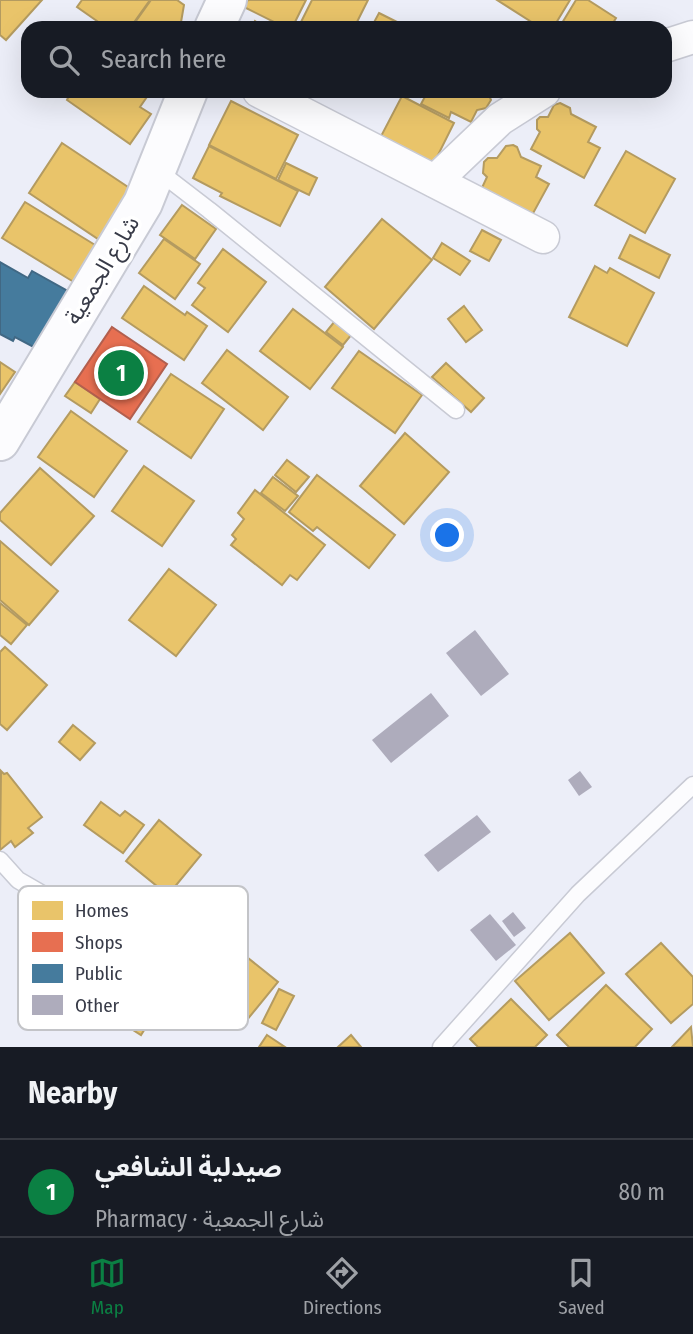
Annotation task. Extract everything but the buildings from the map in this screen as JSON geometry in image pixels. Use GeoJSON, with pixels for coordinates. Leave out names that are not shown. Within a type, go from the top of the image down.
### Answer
{"type":"FeatureCollection","features":[{"type":"Feature","properties":{"kind":"street"},"geometry":{"type":"LineString","coordinates":[[217,21],[227,0]]}},
{"type":"Feature","properties":{"kind":"street"},"geometry":{"type":"LineString","coordinates":[[672,44],[693,37]]}},
{"type":"Feature","properties":{"kind":"street","name":"شارع الجمعية"},"geometry":{"type":"LineString","coordinates":[[0,441],[143,202],[185,98]]}},
{"type":"Feature","properties":{"kind":"street"},"geometry":{"type":"LineString","coordinates":[[273,98],[542,237]]}},
{"type":"Feature","properties":{"kind":"street"},"geometry":{"type":"LineString","coordinates":[[435,180],[500,119],[533,98]]}},
{"type":"Feature","properties":{"kind":"lane"},"geometry":{"type":"LineString","coordinates":[[157,170],[456,410]]}},
{"type":"Feature","properties":{"kind":"lane"},"geometry":{"type":"LineString","coordinates":[[441,1047],[578,894],[693,785]]}},
{"type":"Feature","properties":{"kind":"lane"},"geometry":{"type":"LineString","coordinates":[[0,860],[18,880],[28,886]]}},
{"type":"Feature","properties":{"kind":"place","name":"صيدلية الشافعي"},"geometry":{"type":"Point","coordinates":[121,373]}}]}
